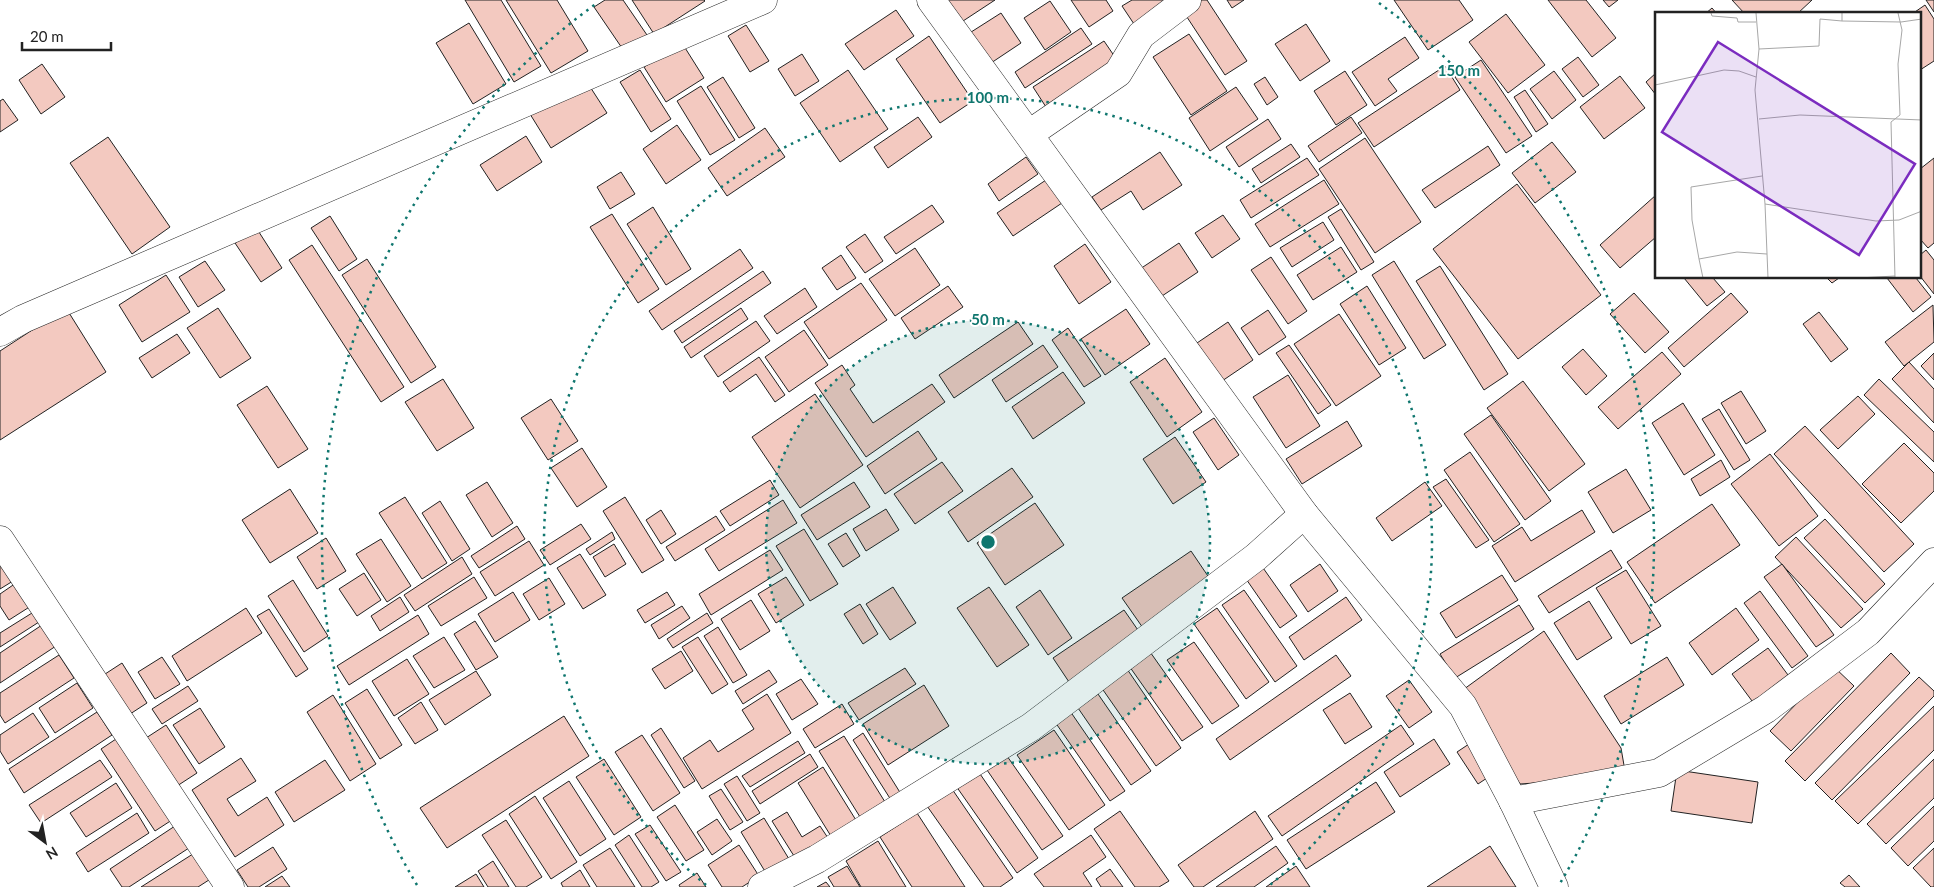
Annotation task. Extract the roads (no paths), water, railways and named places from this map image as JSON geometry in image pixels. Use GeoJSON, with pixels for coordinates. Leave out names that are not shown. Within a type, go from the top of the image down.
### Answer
{"type":"FeatureCollection","features":[{"type":"Feature","properties":{"kind":"street"},"geometry":{"type":"LineString","coordinates":[[0,332],[40,311],[763,0]]}},
{"type":"Feature","properties":{"kind":"street"},"geometry":{"type":"LineString","coordinates":[[931,0],[1304,514],[1463,706],[1513,801],[1554,887]]}},
{"type":"Feature","properties":{"kind":"street"},"geometry":{"type":"LineString","coordinates":[[1029,134],[1118,72],[1140,35],[1188,0]]}},
{"type":"Feature","properties":{"kind":"street"},"geometry":{"type":"LineString","coordinates":[[762,887],[817,859],[1031,727],[1256,557],[1304,514]]}},
{"type":"Feature","properties":{"kind":"street"},"geometry":{"type":"LineString","coordinates":[[0,540],[230,887]]}},
{"type":"Feature","properties":{"kind":"street"},"geometry":{"type":"LineString","coordinates":[[1513,801],[1659,773],[1766,708],[1868,632],[1934,562]]}}]}
